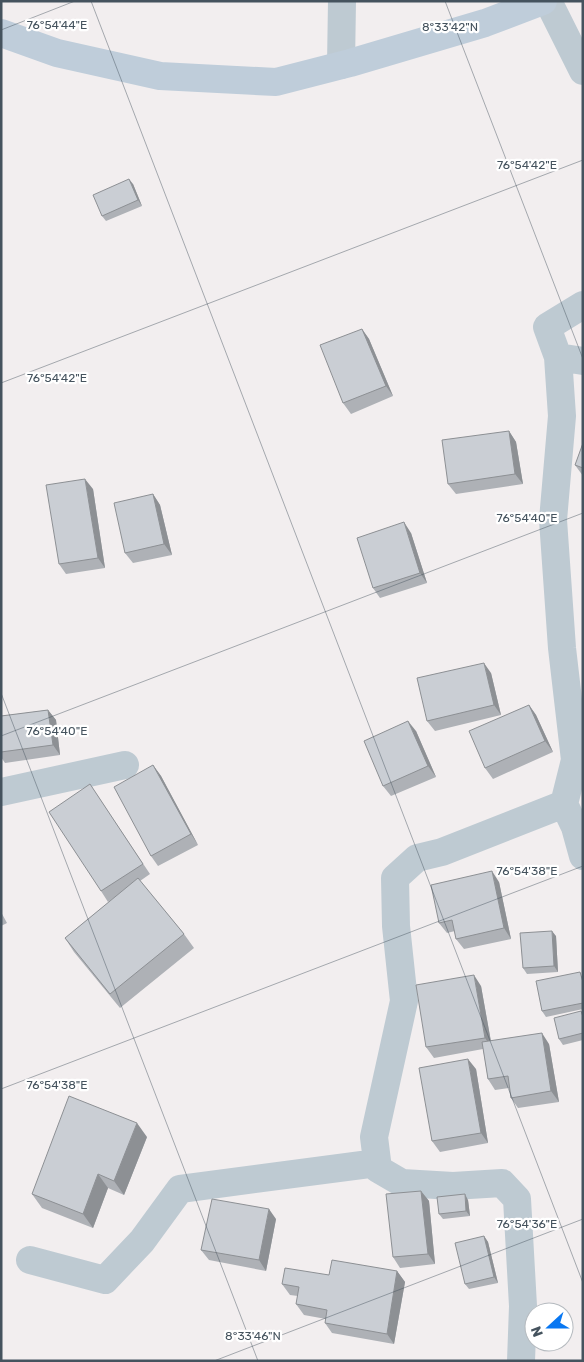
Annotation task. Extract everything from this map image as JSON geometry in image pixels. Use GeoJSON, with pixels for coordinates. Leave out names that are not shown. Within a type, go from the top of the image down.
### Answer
{"type":"FeatureCollection","features":[{"type":"Feature","properties":{"kind":"main road"},"geometry":{"type":"LineString","coordinates":[[1,33],[57,53],[160,76],[276,82],[485,23],[543,1]]}},
{"type":"Feature","properties":{"kind":"street"},"geometry":{"type":"LineString","coordinates":[[341,65],[342,1]]}},
{"type":"Feature","properties":{"kind":"street"},"geometry":{"type":"LineString","coordinates":[[548,1],[583,71]]}},
{"type":"Feature","properties":{"kind":"street"},"geometry":{"type":"LineString","coordinates":[[583,305],[547,327],[570,359],[562,416],[554,520],[562,648],[575,760],[564,804],[575,827],[583,856]]}},
{"type":"Feature","properties":{"kind":"street"},"geometry":{"type":"LineString","coordinates":[[1,792],[124,765]]}},
{"type":"Feature","properties":{"kind":"street"},"geometry":{"type":"LineString","coordinates":[[521,1361],[523,1306],[516,1199],[502,1183],[453,1186],[402,1183],[378,1169],[374,1137],[404,1001],[396,926],[396,878],[417,858],[442,852],[564,804]]}},
{"type":"Feature","properties":{"kind":"street"},"geometry":{"type":"LineString","coordinates":[[30,1260],[105,1280],[142,1241],[180,1190],[377,1163]]}},
{"type":"Feature","properties":{"kind":"building"},"geometry":{"type":"Polygon","coordinates":[[[129,179],[138,200],[102,216],[93,195],[129,179]]]}},
{"type":"Feature","properties":{"kind":"building"},"geometry":{"type":"Polygon","coordinates":[[[362,329],[386,386],[343,403],[320,345],[362,329]]]}},
{"type":"Feature","properties":{"kind":"building"},"geometry":{"type":"Polygon","coordinates":[[[509,431],[515,474],[448,484],[442,440],[509,431]]]}},
{"type":"Feature","properties":{"kind":"building"},"geometry":{"type":"Polygon","coordinates":[[[583,443],[583,468],[575,465],[583,443]]]}},
{"type":"Feature","properties":{"kind":"building"},"geometry":{"type":"Polygon","coordinates":[[[85,479],[98,558],[59,564],[46,485],[85,479]]]}},
{"type":"Feature","properties":{"kind":"building"},"geometry":{"type":"Polygon","coordinates":[[[153,494],[164,544],[125,553],[114,503],[153,494]]]}},
{"type":"Feature","properties":{"kind":"building"},"geometry":{"type":"Polygon","coordinates":[[[404,522],[420,573],[373,588],[357,538],[404,522]]]}},
{"type":"Feature","properties":{"kind":"building"},"geometry":{"type":"Polygon","coordinates":[[[484,663],[494,705],[427,721],[417,678],[484,663]]]}},
{"type":"Feature","properties":{"kind":"building"},"geometry":{"type":"Polygon","coordinates":[[[529,705],[545,741],[485,768],[469,731],[529,705]]]}},
{"type":"Feature","properties":{"kind":"building"},"geometry":{"type":"Polygon","coordinates":[[[48,710],[53,745],[1,752],[1,716],[48,710]]]}},
{"type":"Feature","properties":{"kind":"building"},"geometry":{"type":"Polygon","coordinates":[[[408,721],[428,766],[383,786],[364,741],[408,721]]]}},
{"type":"Feature","properties":{"kind":"building"},"geometry":{"type":"Polygon","coordinates":[[[153,765],[191,834],[151,856],[114,787],[153,765]]]}},
{"type":"Feature","properties":{"kind":"building"},"geometry":{"type":"Polygon","coordinates":[[[90,784],[143,864],[101,891],[49,812],[90,784]]]}},
{"type":"Feature","properties":{"kind":"building"},"geometry":{"type":"Polygon","coordinates":[[[492,871],[504,928],[456,939],[452,920],[439,923],[431,885],[492,871]]]}},
{"type":"Feature","properties":{"kind":"building"},"geometry":{"type":"Polygon","coordinates":[[[138,878],[184,934],[110,994],[65,938],[138,878]]]}},
{"type":"Feature","properties":{"kind":"building"},"geometry":{"type":"Polygon","coordinates":[[[552,931],[554,966],[523,968],[520,933],[552,931]]]}},
{"type":"Feature","properties":{"kind":"building"},"geometry":{"type":"Polygon","coordinates":[[[580,972],[583,982],[583,1003],[542,1011],[536,981],[580,972]]]}},
{"type":"Feature","properties":{"kind":"building"},"geometry":{"type":"Polygon","coordinates":[[[474,975],[485,1038],[426,1047],[416,985],[474,975]]]}},
{"type":"Feature","properties":{"kind":"building"},"geometry":{"type":"Polygon","coordinates":[[[581,1011],[583,1033],[559,1039],[554,1018],[581,1011]]]}},
{"type":"Feature","properties":{"kind":"building"},"geometry":{"type":"Polygon","coordinates":[[[542,1033],[551,1091],[511,1098],[508,1076],[488,1079],[482,1042],[542,1033]]]}},
{"type":"Feature","properties":{"kind":"building"},"geometry":{"type":"Polygon","coordinates":[[[468,1059],[481,1133],[432,1141],[419,1068],[468,1059]]]}},
{"type":"Feature","properties":{"kind":"building"},"geometry":{"type":"Polygon","coordinates":[[[69,1096],[137,1123],[114,1181],[98,1174],[83,1214],[32,1194],[69,1096]]]}},
{"type":"Feature","properties":{"kind":"building"},"geometry":{"type":"Polygon","coordinates":[[[421,1191],[428,1254],[393,1257],[386,1194],[421,1191]]]}},
{"type":"Feature","properties":{"kind":"building"},"geometry":{"type":"Polygon","coordinates":[[[465,1194],[466,1211],[439,1214],[437,1197],[465,1194]]]}},
{"type":"Feature","properties":{"kind":"building"},"geometry":{"type":"Polygon","coordinates":[[[212,1199],[269,1209],[259,1260],[201,1250],[212,1199]]]}},
{"type":"Feature","properties":{"kind":"building"},"geometry":{"type":"Polygon","coordinates":[[[484,1236],[494,1277],[465,1284],[455,1243],[484,1236]]]}},
{"type":"Feature","properties":{"kind":"building"},"geometry":{"type":"Polygon","coordinates":[[[332,1260],[397,1271],[387,1334],[325,1323],[327,1310],[296,1304],[299,1287],[282,1284],[285,1268],[329,1275],[332,1260]]]}}]}
